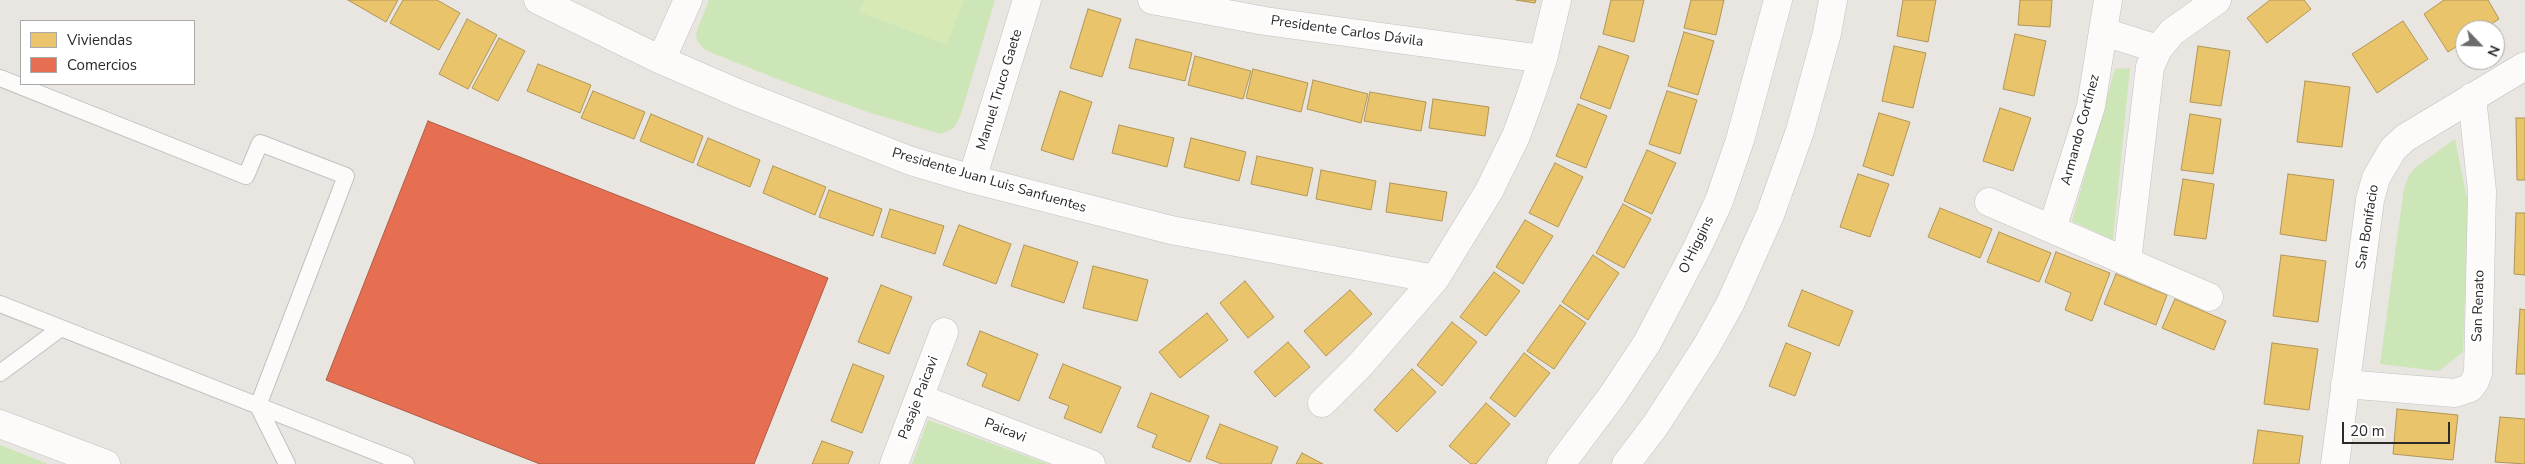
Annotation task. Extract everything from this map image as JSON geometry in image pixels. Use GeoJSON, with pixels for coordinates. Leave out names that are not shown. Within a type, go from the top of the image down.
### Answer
{"type":"FeatureCollection","features":[{"type":"Feature","properties":{"kind":"street","name":"Presidente Juan Luis Sanfuentes"},"geometry":{"type":"LineString","coordinates":[[538,0],[661,60],[820,126],[911,161],[972,180],[1171,230],[1435,279]]}},
{"type":"Feature","properties":{"kind":"street"},"geometry":{"type":"LineString","coordinates":[[661,60],[688,0]]}},
{"type":"Feature","properties":{"kind":"street","name":"Manuel Truco Gaete"},"geometry":{"type":"LineString","coordinates":[[972,180],[1027,0]]}},
{"type":"Feature","properties":{"kind":"street","name":"Presidente Carlos Dávila"},"geometry":{"type":"LineString","coordinates":[[1152,0],[1265,21],[1543,59]]}},
{"type":"Feature","properties":{"kind":"street"},"geometry":{"type":"LineString","coordinates":[[1322,403],[1361,364],[1435,279],[1488,191],[1516,136],[1543,59],[1557,0]]}},
{"type":"Feature","properties":{"kind":"street","name":"O'Higgins"},"geometry":{"type":"LineString","coordinates":[[1561,464],[1607,403],[1647,343],[1698,246],[1718,201],[1740,140],[1778,0]]}},
{"type":"Feature","properties":{"kind":"street"},"geometry":{"type":"LineString","coordinates":[[1626,464],[1655,426],[1706,347],[1749,262],[1783,182],[1798,140],[1833,0]]}},
{"type":"Feature","properties":{"kind":"street","name":"Armando Cortínez"},"geometry":{"type":"LineString","coordinates":[[2052,229],[2091,106],[2108,0]]}},
{"type":"Feature","properties":{"kind":"street"},"geometry":{"type":"LineString","coordinates":[[2127,261],[2150,67],[2158,49],[2172,32],[2217,0]]}},
{"type":"Feature","properties":{"kind":"street"},"geometry":{"type":"LineString","coordinates":[[2104,32],[2158,49]]}},
{"type":"Feature","properties":{"kind":"street","name":"San Bonifacio"},"geometry":{"type":"LineString","coordinates":[[2335,464],[2370,200],[2376,178],[2393,149],[2404,138],[2525,66]]}},
{"type":"Feature","properties":{"kind":"street","name":"San Renato"},"geometry":{"type":"LineString","coordinates":[[2345,384],[2455,394],[2470,388],[2475,381],[2478,373],[2482,191],[2472,97]]}},
{"type":"Feature","properties":{"kind":"street"},"geometry":{"type":"LineString","coordinates":[[1989,202],[2209,296]]}},
{"type":"Feature","properties":{"kind":"street","name":"Pasaje Paicavi"},"geometry":{"type":"LineString","coordinates":[[894,464],[944,332]]}},
{"type":"Feature","properties":{"kind":"street","name":"Paicavi"},"geometry":{"type":"LineString","coordinates":[[919,398],[1091,464]]}},
{"type":"Feature","properties":{"kind":"street"},"geometry":{"type":"LineString","coordinates":[[0,424],[106,464]]}},
{"type":"Feature","properties":{"kind":"lane"},"geometry":{"type":"LineString","coordinates":[[0,78],[246,176],[260,142],[346,176],[258,406],[287,464]]}},
{"type":"Feature","properties":{"kind":"lane"},"geometry":{"type":"LineString","coordinates":[[0,304],[406,464]]}},
{"type":"Feature","properties":{"kind":"lane"},"geometry":{"type":"LineString","coordinates":[[0,373],[61,328]]}},
{"type":"Feature","properties":{"kind":"green space"},"geometry":{"type":"Polygon","coordinates":[[[709,0],[995,0],[961,114],[954,128],[941,134],[868,112],[790,84],[705,50],[697,41],[696,33],[709,0]]]}},
{"type":"Feature","properties":{"kind":"green space"},"geometry":{"type":"Polygon","coordinates":[[[864,0],[964,0],[947,45],[859,12],[864,0]]]}},
{"type":"Feature","properties":{"kind":"green space"},"geometry":{"type":"Polygon","coordinates":[[[2130,68],[2113,240],[2072,221],[2115,69],[2130,68]]]}},
{"type":"Feature","properties":{"kind":"green space"},"geometry":{"type":"Polygon","coordinates":[[[2455,139],[2468,204],[2463,352],[2439,371],[2380,364],[2404,188],[2409,175],[2416,167],[2455,139]]]}},
{"type":"Feature","properties":{"kind":"green space"},"geometry":{"type":"Polygon","coordinates":[[[928,420],[1048,464],[912,464],[928,420]]]}},
{"type":"Feature","properties":{"kind":"green space"},"geometry":{"type":"Polygon","coordinates":[[[0,445],[48,464],[0,464],[0,445]]]}},
{"type":"Feature","properties":{"kind":"building: Viviendas"},"geometry":{"type":"Polygon","coordinates":[[[348,0],[398,0],[386,22],[348,0]]]}},
{"type":"Feature","properties":{"kind":"building: Viviendas"},"geometry":{"type":"Polygon","coordinates":[[[403,0],[437,0],[460,13],[439,50],[390,23],[403,0]]]}},
{"type":"Feature","properties":{"kind":"building: Viviendas"},"geometry":{"type":"Polygon","coordinates":[[[1516,0],[1536,0],[1535,3],[1516,0]]]}},
{"type":"Feature","properties":{"kind":"building: Viviendas"},"geometry":{"type":"Polygon","coordinates":[[[1611,0],[1644,0],[1634,42],[1603,34],[1611,0]]]}},
{"type":"Feature","properties":{"kind":"building: Viviendas"},"geometry":{"type":"Polygon","coordinates":[[[1691,0],[1724,0],[1716,35],[1684,28],[1691,0]]]}},
{"type":"Feature","properties":{"kind":"building: Viviendas"},"geometry":{"type":"Polygon","coordinates":[[[1903,0],[1936,0],[1928,42],[1897,36],[1903,0]]]}},
{"type":"Feature","properties":{"kind":"building: Viviendas"},"geometry":{"type":"Polygon","coordinates":[[[2020,0],[2052,0],[2050,27],[2018,25],[2020,0]]]}},
{"type":"Feature","properties":{"kind":"building: Viviendas"},"geometry":{"type":"Polygon","coordinates":[[[2270,0],[2304,0],[2311,9],[2267,43],[2247,18],[2270,0]]]}},
{"type":"Feature","properties":{"kind":"building: Viviendas"},"geometry":{"type":"Polygon","coordinates":[[[2444,0],[2488,0],[2499,19],[2455,20],[2455,47],[2448,52],[2424,14],[2444,0]]]}},
{"type":"Feature","properties":{"kind":"building: Viviendas"},"geometry":{"type":"Polygon","coordinates":[[[1088,9],[1121,19],[1102,77],[1070,68],[1088,9]]]}},
{"type":"Feature","properties":{"kind":"building: Viviendas"},"geometry":{"type":"Polygon","coordinates":[[[467,19],[497,35],[468,89],[439,74],[467,19]]]}},
{"type":"Feature","properties":{"kind":"building: Viviendas"},"geometry":{"type":"Polygon","coordinates":[[[2403,21],[2428,59],[2377,93],[2352,54],[2403,21]]]}},
{"type":"Feature","properties":{"kind":"building: Viviendas"},"geometry":{"type":"Polygon","coordinates":[[[1684,32],[1714,41],[1698,95],[1668,86],[1684,32]]]}},
{"type":"Feature","properties":{"kind":"building: Viviendas"},"geometry":{"type":"Polygon","coordinates":[[[2015,34],[2046,41],[2034,96],[2003,89],[2015,34]]]}},
{"type":"Feature","properties":{"kind":"building: Viviendas"},"geometry":{"type":"Polygon","coordinates":[[[499,38],[525,51],[498,101],[472,88],[499,38]]]}},
{"type":"Feature","properties":{"kind":"building: Viviendas"},"geometry":{"type":"Polygon","coordinates":[[[1136,39],[1192,53],[1185,81],[1129,68],[1136,39]]]}},
{"type":"Feature","properties":{"kind":"building: Viviendas"},"geometry":{"type":"Polygon","coordinates":[[[1599,46],[1629,56],[1610,109],[1580,98],[1599,46]]]}},
{"type":"Feature","properties":{"kind":"building: Viviendas"},"geometry":{"type":"Polygon","coordinates":[[[1894,46],[1926,53],[1913,108],[1882,101],[1894,46]]]}},
{"type":"Feature","properties":{"kind":"building: Viviendas"},"geometry":{"type":"Polygon","coordinates":[[[2198,46],[2230,51],[2221,106],[2190,102],[2198,46]]]}},
{"type":"Feature","properties":{"kind":"building: Viviendas"},"geometry":{"type":"Polygon","coordinates":[[[1195,56],[1251,71],[1243,99],[1188,85],[1195,56]]]}},
{"type":"Feature","properties":{"kind":"building: Viviendas"},"geometry":{"type":"Polygon","coordinates":[[[538,64],[591,85],[580,113],[527,91],[538,64]]]}},
{"type":"Feature","properties":{"kind":"building: Viviendas"},"geometry":{"type":"Polygon","coordinates":[[[1253,69],[1308,83],[1301,112],[1246,98],[1253,69]]]}},
{"type":"Feature","properties":{"kind":"building: Viviendas"},"geometry":{"type":"Polygon","coordinates":[[[1313,80],[1368,94],[1361,123],[1307,109],[1313,80]]]}},
{"type":"Feature","properties":{"kind":"building: Viviendas"},"geometry":{"type":"Polygon","coordinates":[[[2305,81],[2350,87],[2342,147],[2297,142],[2305,81]]]}},
{"type":"Feature","properties":{"kind":"building: Viviendas"},"geometry":{"type":"Polygon","coordinates":[[[593,91],[645,112],[634,139],[581,118],[593,91]]]}},
{"type":"Feature","properties":{"kind":"building: Viviendas"},"geometry":{"type":"Polygon","coordinates":[[[1060,91],[1092,102],[1073,160],[1041,150],[1060,91]]]}},
{"type":"Feature","properties":{"kind":"building: Viviendas"},"geometry":{"type":"Polygon","coordinates":[[[1667,91],[1697,100],[1680,154],[1649,144],[1667,91]]]}},
{"type":"Feature","properties":{"kind":"building: Viviendas"},"geometry":{"type":"Polygon","coordinates":[[[1370,92],[1426,102],[1421,131],[1364,121],[1370,92]]]}},
{"type":"Feature","properties":{"kind":"building: Viviendas"},"geometry":{"type":"Polygon","coordinates":[[[1433,99],[1489,107],[1485,136],[1429,128],[1433,99]]]}},
{"type":"Feature","properties":{"kind":"building: Viviendas"},"geometry":{"type":"Polygon","coordinates":[[[1578,104],[1607,116],[1586,168],[1556,156],[1578,104]]]}},
{"type":"Feature","properties":{"kind":"building: Viviendas"},"geometry":{"type":"Polygon","coordinates":[[[2000,108],[2031,118],[2013,171],[1983,161],[2000,108]]]}},
{"type":"Feature","properties":{"kind":"building: Viviendas"},"geometry":{"type":"Polygon","coordinates":[[[1879,113],[1910,122],[1893,176],[1863,166],[1879,113]]]}},
{"type":"Feature","properties":{"kind":"building: Viviendas"},"geometry":{"type":"Polygon","coordinates":[[[651,114],[703,136],[693,163],[640,141],[651,114]]]}},
{"type":"Feature","properties":{"kind":"building: Viviendas"},"geometry":{"type":"Polygon","coordinates":[[[2190,114],[2221,119],[2213,174],[2181,170],[2190,114]]]}},
{"type":"Feature","properties":{"kind":"building: Viviendas"},"geometry":{"type":"Polygon","coordinates":[[[2516,118],[2525,118],[2525,180],[2517,180],[2516,118]]]}},
{"type":"Feature","properties":{"kind":"building: Viviendas"},"geometry":{"type":"Polygon","coordinates":[[[1119,125],[1174,138],[1167,167],[1112,153],[1119,125]]]}},
{"type":"Feature","properties":{"kind":"building: Viviendas"},"geometry":{"type":"Polygon","coordinates":[[[708,138],[760,160],[750,187],[697,165],[708,138]]]}},
{"type":"Feature","properties":{"kind":"building: Viviendas"},"geometry":{"type":"Polygon","coordinates":[[[1191,138],[1246,152],[1239,181],[1184,167],[1191,138]]]}},
{"type":"Feature","properties":{"kind":"building: Viviendas"},"geometry":{"type":"Polygon","coordinates":[[[1647,150],[1676,163],[1652,214],[1624,201],[1647,150]]]}},
{"type":"Feature","properties":{"kind":"building: Viviendas"},"geometry":{"type":"Polygon","coordinates":[[[1257,156],[1313,168],[1307,196],[1251,184],[1257,156]]]}},
{"type":"Feature","properties":{"kind":"building: Viviendas"},"geometry":{"type":"Polygon","coordinates":[[[1555,163],[1583,177],[1558,227],[1529,213],[1555,163]]]}},
{"type":"Feature","properties":{"kind":"building: Viviendas"},"geometry":{"type":"Polygon","coordinates":[[[773,166],[826,187],[815,215],[763,193],[773,166]]]}},
{"type":"Feature","properties":{"kind":"building: Viviendas"},"geometry":{"type":"Polygon","coordinates":[[[1321,170],[1376,181],[1371,210],[1316,199],[1321,170]]]}},
{"type":"Feature","properties":{"kind":"building: Viviendas"},"geometry":{"type":"Polygon","coordinates":[[[1858,174],[1889,184],[1870,237],[1840,227],[1858,174]]]}},
{"type":"Feature","properties":{"kind":"building: Viviendas"},"geometry":{"type":"Polygon","coordinates":[[[2288,174],[2334,180],[2326,241],[2280,234],[2288,174]]]}},
{"type":"Feature","properties":{"kind":"building: Viviendas"},"geometry":{"type":"Polygon","coordinates":[[[2183,179],[2214,184],[2206,239],[2174,235],[2183,179]]]}},
{"type":"Feature","properties":{"kind":"building: Viviendas"},"geometry":{"type":"Polygon","coordinates":[[[1390,183],[1447,192],[1442,221],[1386,212],[1390,183]]]}},
{"type":"Feature","properties":{"kind":"building: Viviendas"},"geometry":{"type":"Polygon","coordinates":[[[829,190],[882,209],[873,236],[819,217],[829,190]]]}},
{"type":"Feature","properties":{"kind":"building: Viviendas"},"geometry":{"type":"Polygon","coordinates":[[[1623,204],[1651,219],[1624,268],[1596,253],[1623,204]]]}},
{"type":"Feature","properties":{"kind":"building: Viviendas"},"geometry":{"type":"Polygon","coordinates":[[[1940,208],[1992,229],[1980,258],[1928,237],[1940,208]]]}},
{"type":"Feature","properties":{"kind":"building: Viviendas"},"geometry":{"type":"Polygon","coordinates":[[[890,209],[944,226],[935,254],[881,237],[890,209]]]}},
{"type":"Feature","properties":{"kind":"building: Viviendas"},"geometry":{"type":"Polygon","coordinates":[[[2516,213],[2525,213],[2525,275],[2514,274],[2516,213]]]}},
{"type":"Feature","properties":{"kind":"building: Viviendas"},"geometry":{"type":"Polygon","coordinates":[[[1525,220],[1553,236],[1523,284],[1496,267],[1525,220]]]}},
{"type":"Feature","properties":{"kind":"building: Viviendas"},"geometry":{"type":"Polygon","coordinates":[[[959,225],[1011,244],[996,284],[943,265],[959,225]]]}},
{"type":"Feature","properties":{"kind":"building: Viviendas"},"geometry":{"type":"Polygon","coordinates":[[[1999,232],[2051,253],[2039,282],[1987,262],[1999,232]]]}},
{"type":"Feature","properties":{"kind":"building: Viviendas"},"geometry":{"type":"Polygon","coordinates":[[[1024,245],[1078,262],[1064,303],[1011,286],[1024,245]]]}},
{"type":"Feature","properties":{"kind":"building: Viviendas"},"geometry":{"type":"Polygon","coordinates":[[[2056,252],[2110,273],[2092,321],[2065,310],[2071,293],[2045,282],[2056,252]]]}},
{"type":"Feature","properties":{"kind":"building: Viviendas"},"geometry":{"type":"Polygon","coordinates":[[[1593,255],[1619,273],[1588,320],[1562,302],[1593,255]]]}},
{"type":"Feature","properties":{"kind":"building: Viviendas"},"geometry":{"type":"Polygon","coordinates":[[[2281,255],[2326,261],[2318,322],[2273,316],[2281,255]]]}},
{"type":"Feature","properties":{"kind":"building: Viviendas"},"geometry":{"type":"Polygon","coordinates":[[[1093,266],[1148,280],[1137,321],[1083,308],[1093,266]]]}},
{"type":"Feature","properties":{"kind":"building: Viviendas"},"geometry":{"type":"Polygon","coordinates":[[[1494,272],[1520,291],[1486,336],[1460,317],[1494,272]]]}},
{"type":"Feature","properties":{"kind":"building: Viviendas"},"geometry":{"type":"Polygon","coordinates":[[[2116,274],[2167,295],[2156,325],[2104,304],[2116,274]]]}},
{"type":"Feature","properties":{"kind":"building: Viviendas"},"geometry":{"type":"Polygon","coordinates":[[[1245,281],[1274,317],[1248,338],[1220,303],[1245,281]]]}},
{"type":"Feature","properties":{"kind":"building: Viviendas"},"geometry":{"type":"Polygon","coordinates":[[[881,285],[912,297],[889,354],[858,342],[881,285]]]}},
{"type":"Feature","properties":{"kind":"building: Viviendas"},"geometry":{"type":"Polygon","coordinates":[[[1350,290],[1372,314],[1326,356],[1304,331],[1350,290]]]}},
{"type":"Feature","properties":{"kind":"building: Viviendas"},"geometry":{"type":"Polygon","coordinates":[[[1802,290],[1853,311],[1839,346],[1788,326],[1802,290]]]}},
{"type":"Feature","properties":{"kind":"building: Viviendas"},"geometry":{"type":"Polygon","coordinates":[[[2175,299],[2226,321],[2214,350],[2162,328],[2175,299]]]}},
{"type":"Feature","properties":{"kind":"building: Viviendas"},"geometry":{"type":"Polygon","coordinates":[[[1560,305],[1586,323],[1554,369],[1527,351],[1560,305]]]}},
{"type":"Feature","properties":{"kind":"building: Viviendas"},"geometry":{"type":"Polygon","coordinates":[[[2520,309],[2525,310],[2525,374],[2516,374],[2520,309]]]}},
{"type":"Feature","properties":{"kind":"building: Viviendas"},"geometry":{"type":"Polygon","coordinates":[[[1207,313],[1228,340],[1180,378],[1159,352],[1207,313]]]}},
{"type":"Feature","properties":{"kind":"building: Viviendas"},"geometry":{"type":"Polygon","coordinates":[[[1452,322],[1477,342],[1442,386],[1417,365],[1452,322]]]}},
{"type":"Feature","properties":{"kind":"building: Viviendas"},"geometry":{"type":"Polygon","coordinates":[[[980,331],[1038,354],[1019,401],[982,386],[987,374],[967,365],[980,331]]]}},
{"type":"Feature","properties":{"kind":"building: Viviendas"},"geometry":{"type":"Polygon","coordinates":[[[1288,342],[1310,367],[1275,397],[1254,372],[1288,342]]]}},
{"type":"Feature","properties":{"kind":"building: Viviendas"},"geometry":{"type":"Polygon","coordinates":[[[1786,343],[1811,353],[1795,396],[1769,386],[1786,343]]]}},
{"type":"Feature","properties":{"kind":"building: Viviendas"},"geometry":{"type":"Polygon","coordinates":[[[2272,343],[2318,349],[2309,410],[2264,404],[2272,343]]]}},
{"type":"Feature","properties":{"kind":"building: Viviendas"},"geometry":{"type":"Polygon","coordinates":[[[1524,353],[1550,373],[1515,417],[1490,398],[1524,353]]]}},
{"type":"Feature","properties":{"kind":"building: Viviendas"},"geometry":{"type":"Polygon","coordinates":[[[853,364],[884,376],[862,433],[831,421],[853,364]]]}},
{"type":"Feature","properties":{"kind":"building: Viviendas"},"geometry":{"type":"Polygon","coordinates":[[[1063,364],[1121,387],[1101,433],[1064,418],[1069,406],[1049,398],[1063,364]]]}},
{"type":"Feature","properties":{"kind":"building: Viviendas"},"geometry":{"type":"Polygon","coordinates":[[[1412,369],[1436,392],[1397,432],[1374,410],[1412,369]]]}},
{"type":"Feature","properties":{"kind":"building: Viviendas"},"geometry":{"type":"Polygon","coordinates":[[[1151,393],[1209,416],[1190,462],[1152,447],[1157,435],[1137,427],[1151,393]]]}},
{"type":"Feature","properties":{"kind":"building: Viviendas"},"geometry":{"type":"Polygon","coordinates":[[[1486,403],[1510,424],[1476,464],[1471,464],[1449,446],[1486,403]]]}},
{"type":"Feature","properties":{"kind":"building: Viviendas"},"geometry":{"type":"Polygon","coordinates":[[[2397,409],[2458,415],[2453,460],[2393,454],[2397,409]]]}},
{"type":"Feature","properties":{"kind":"building: Viviendas"},"geometry":{"type":"Polygon","coordinates":[[[2500,417],[2525,419],[2525,464],[2495,462],[2500,417]]]}},
{"type":"Feature","properties":{"kind":"building: Viviendas"},"geometry":{"type":"Polygon","coordinates":[[[1220,424],[1278,447],[1271,464],[1222,464],[1206,458],[1220,424]]]}},
{"type":"Feature","properties":{"kind":"building: Viviendas"},"geometry":{"type":"Polygon","coordinates":[[[2258,430],[2303,436],[2299,464],[2253,464],[2258,430]]]}},
{"type":"Feature","properties":{"kind":"building: Viviendas"},"geometry":{"type":"Polygon","coordinates":[[[822,441],[853,452],[848,464],[812,464],[822,441]]]}},
{"type":"Feature","properties":{"kind":"building: Viviendas"},"geometry":{"type":"Polygon","coordinates":[[[1302,453],[1323,464],[1296,464],[1302,453]]]}},
{"type":"Feature","properties":{"kind":"building: Comercios"},"geometry":{"type":"Polygon","coordinates":[[[428,121],[828,278],[754,464],[540,464],[326,380],[428,121]]]}}]}
